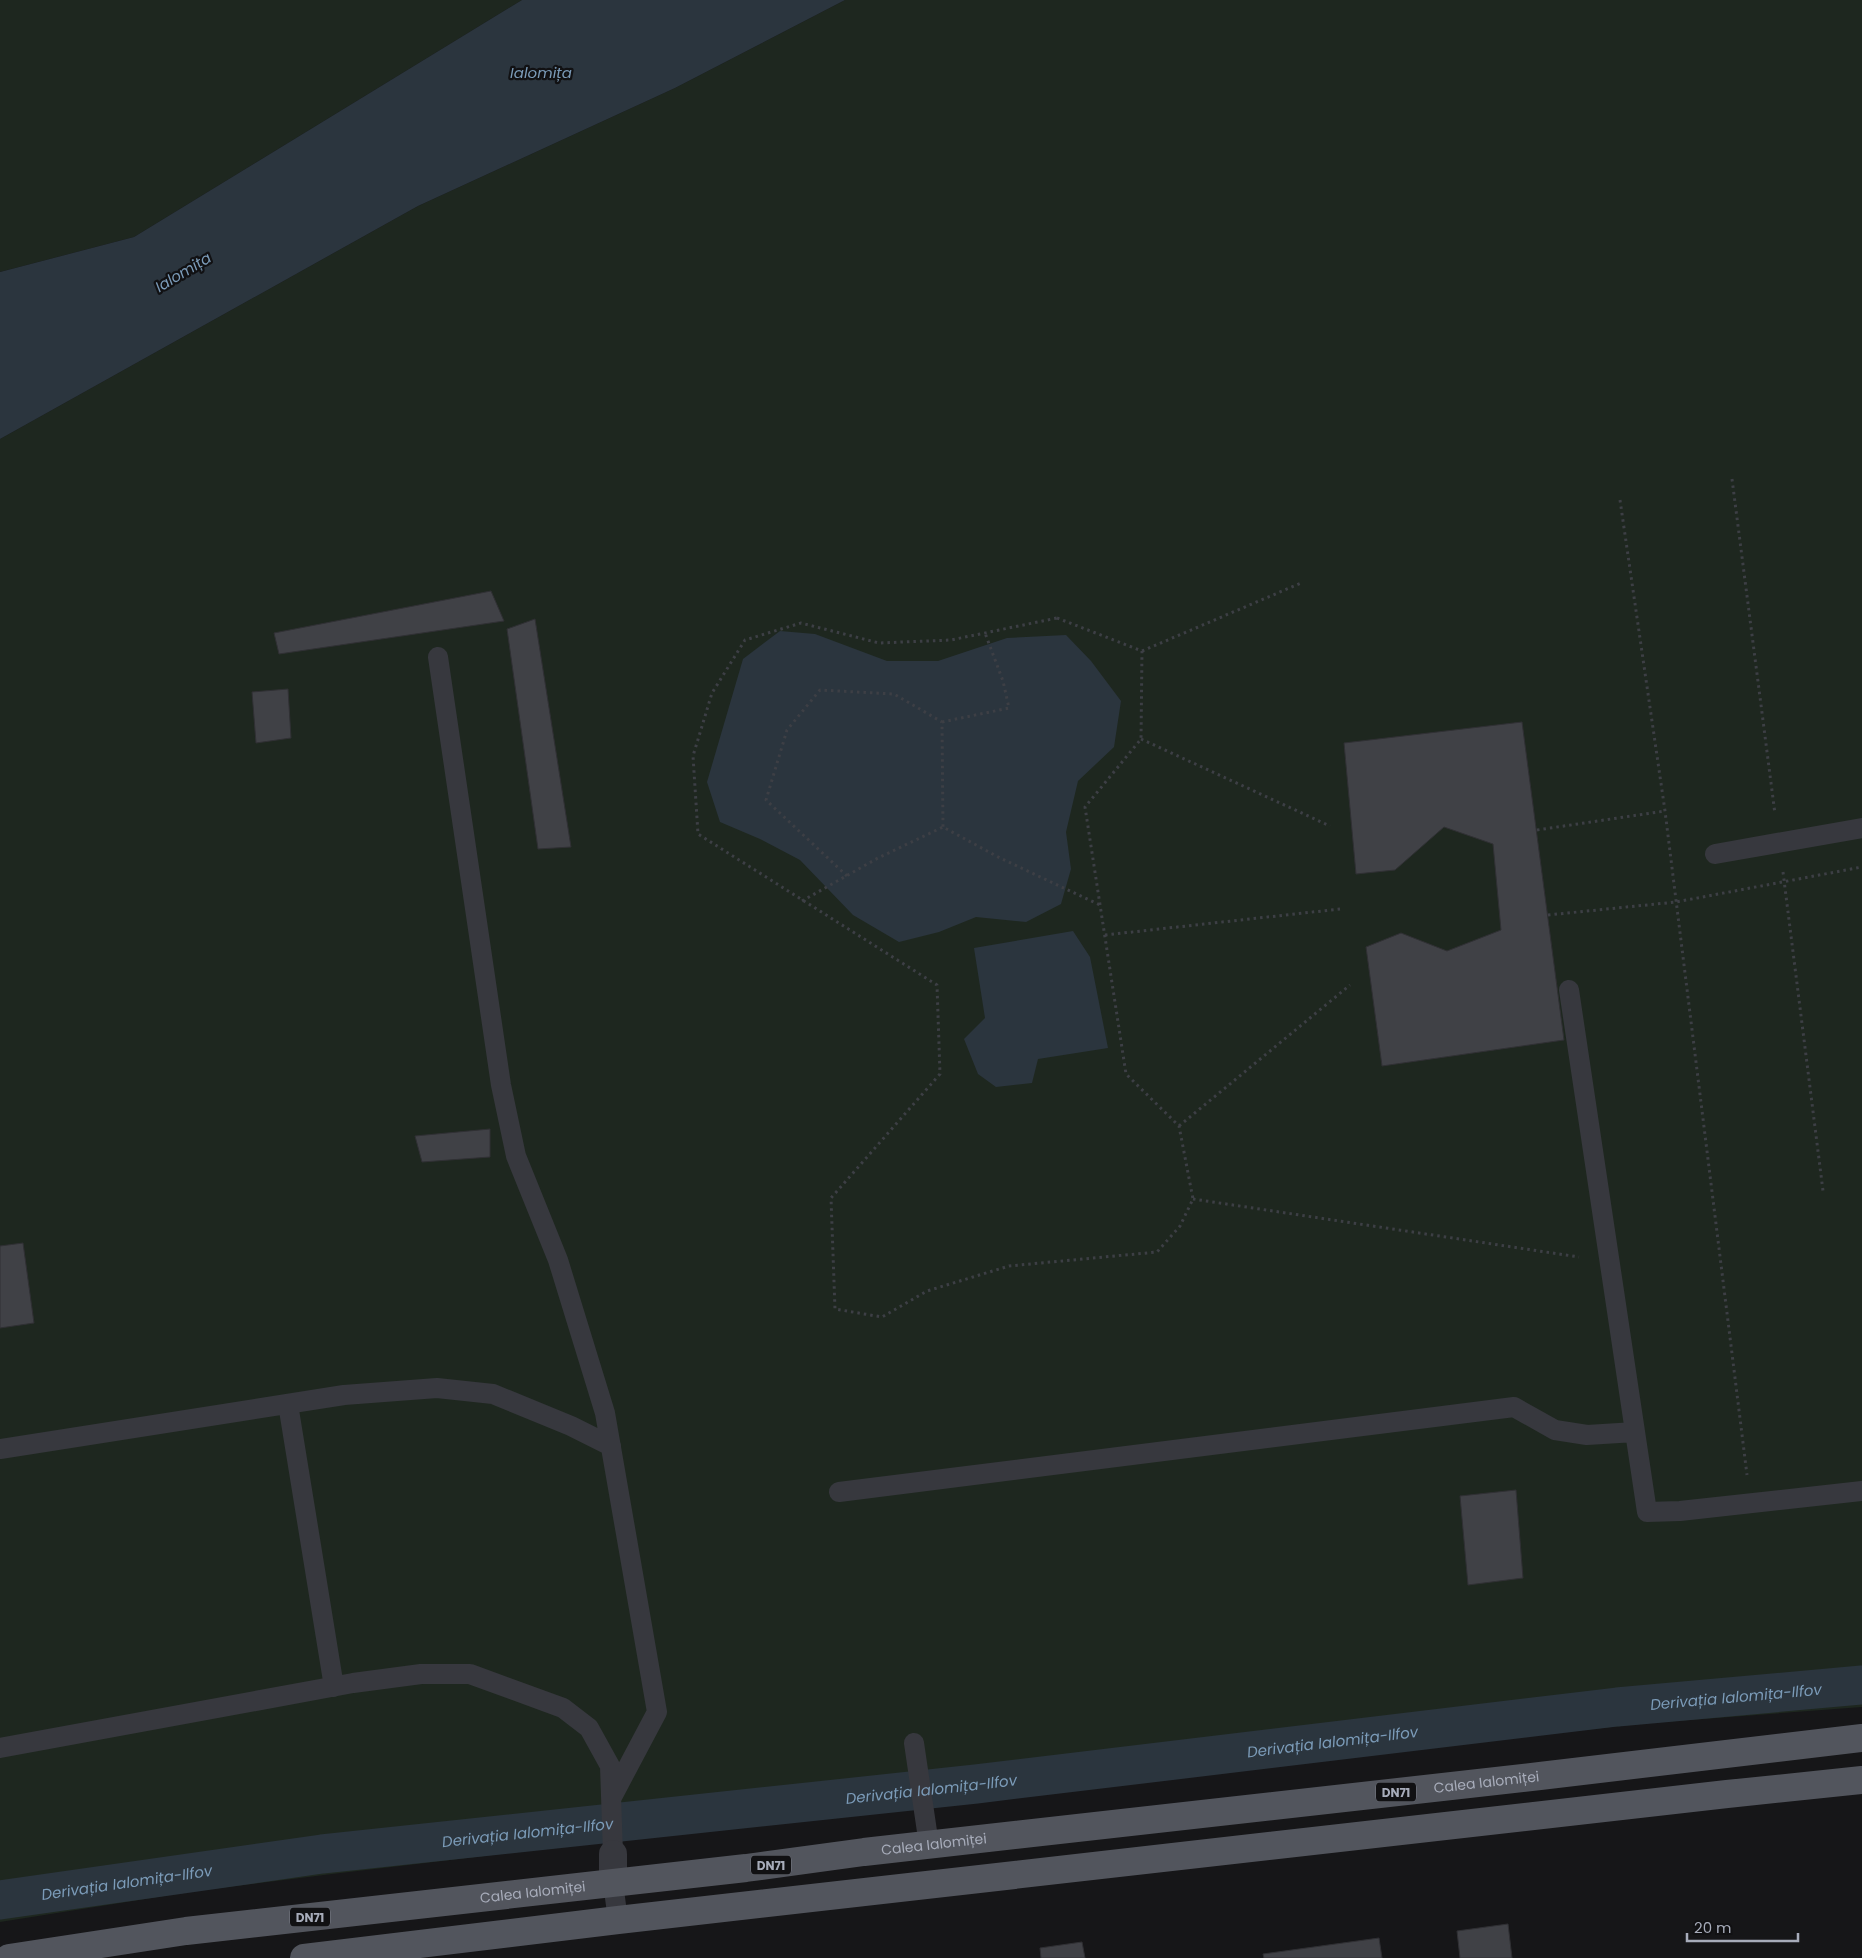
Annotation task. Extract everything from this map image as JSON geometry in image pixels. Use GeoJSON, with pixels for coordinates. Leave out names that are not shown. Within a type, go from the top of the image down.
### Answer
{"type":"FeatureCollection","features":[{"type":"Feature","properties":{"kind":"main road","name":"Calea Ialomiței"},"geometry":{"type":"LineString","coordinates":[[9,1958],[186,1932],[1862,1738]]}},
{"type":"Feature","properties":{"kind":"main road"},"geometry":{"type":"LineString","coordinates":[[304,1958],[618,1920],[1862,1780]]}},
{"type":"Feature","properties":{"kind":"street"},"geometry":{"type":"LineString","coordinates":[[613,1854],[613,1882]]}},
{"type":"Feature","properties":{"kind":"lane"},"geometry":{"type":"LineString","coordinates":[[438,657],[501,1085],[516,1156],[558,1260],[605,1413],[657,1712],[612,1797]]}},
{"type":"Feature","properties":{"kind":"lane"},"geometry":{"type":"LineString","coordinates":[[1715,854],[1862,828]]}},
{"type":"Feature","properties":{"kind":"lane"},"geometry":{"type":"LineString","coordinates":[[1569,990],[1647,1512],[1862,1491]]}},
{"type":"Feature","properties":{"kind":"lane"},"geometry":{"type":"LineString","coordinates":[[0,1449],[344,1395],[437,1388],[493,1394],[571,1426],[611,1446]]}},
{"type":"Feature","properties":{"kind":"lane"},"geometry":{"type":"LineString","coordinates":[[288,1404],[334,1687]]}},
{"type":"Feature","properties":{"kind":"lane"},"geometry":{"type":"LineString","coordinates":[[839,1492],[1514,1407],[1555,1430],[1587,1435],[1635,1432]]}},
{"type":"Feature","properties":{"kind":"lane"},"geometry":{"type":"LineString","coordinates":[[0,1748],[334,1687],[421,1674],[470,1674],[563,1708],[588,1728],[610,1766],[613,1854]]}},
{"type":"Feature","properties":{"kind":"lane"},"geometry":{"type":"LineString","coordinates":[[915,1752],[929,1845]]}},
{"type":"Feature","properties":{"kind":"lane"},"geometry":{"type":"LineString","coordinates":[[613,1882],[618,1920]]}},
{"type":"Feature","properties":{"kind":"path"},"geometry":{"type":"LineString","coordinates":[[1732,479],[1823,1191]]}},
{"type":"Feature","properties":{"kind":"path"},"geometry":{"type":"LineString","coordinates":[[1620,500],[1665,811],[1751,1503]]}},
{"type":"Feature","properties":{"kind":"path"},"geometry":{"type":"LineString","coordinates":[[1142,651],[1141,739],[1086,807],[1126,1074],[1179,1126],[1193,1199],[1180,1226],[1157,1252],[1009,1266],[927,1291],[882,1316],[834,1309],[831,1198],[940,1074],[937,985],[698,834],[693,756],[712,693],[745,640],[801,623],[879,643],[951,640],[1057,618],[1142,651],[1301,584]]}},
{"type":"Feature","properties":{"kind":"path"},"geometry":{"type":"LineString","coordinates":[[847,876],[766,800],[787,730],[820,690],[894,694],[942,722],[1009,708],[1003,680],[984,633]]}},
{"type":"Feature","properties":{"kind":"path"},"geometry":{"type":"LineString","coordinates":[[942,722],[943,827]]}},
{"type":"Feature","properties":{"kind":"path"},"geometry":{"type":"LineString","coordinates":[[1141,739],[1330,826]]}},
{"type":"Feature","properties":{"kind":"path"},"geometry":{"type":"LineString","coordinates":[[1537,830],[1665,811]]}},
{"type":"Feature","properties":{"kind":"path"},"geometry":{"type":"LineString","coordinates":[[802,901],[878,858],[943,827]]}},
{"type":"Feature","properties":{"kind":"path"},"geometry":{"type":"LineString","coordinates":[[943,827],[1024,870],[1100,906]]}},
{"type":"Feature","properties":{"kind":"path"},"geometry":{"type":"LineString","coordinates":[[1548,915],[1676,902],[1862,867]]}},
{"type":"Feature","properties":{"kind":"path"},"geometry":{"type":"LineString","coordinates":[[1105,935],[1340,909]]}},
{"type":"Feature","properties":{"kind":"path"},"geometry":{"type":"LineString","coordinates":[[1179,1126],[1350,985]]}},
{"type":"Feature","properties":{"kind":"path"},"geometry":{"type":"LineString","coordinates":[[1193,1199],[1610,1261]]}},
{"type":"Feature","properties":{"kind":"shaded area"},"geometry":{"type":"Polygon","coordinates":[[[0,0],[522,0],[134,237],[0,272],[0,0]]]}},
{"type":"Feature","properties":{"kind":"shaded area"},"geometry":{"type":"Polygon","coordinates":[[[845,0],[1862,0],[1862,1707],[1650,1723],[1254,1765],[196,1891],[0,1922],[0,439],[418,206],[675,88],[845,0]]]}},
{"type":"Feature","properties":{"kind":"water","name":"Ialomița"},"geometry":{"type":"Polygon","coordinates":[[[522,0],[845,0],[675,88],[418,206],[0,439],[0,272],[134,237],[522,0]]]}},
{"type":"Feature","properties":{"kind":"water"},"geometry":{"type":"Polygon","coordinates":[[[780,631],[815,634],[887,661],[938,661],[1007,638],[1066,635],[1091,661],[1121,701],[1114,747],[1078,781],[1066,832],[1071,869],[1061,904],[1026,922],[976,917],[939,932],[899,942],[853,915],[800,860],[760,839],[720,822],[707,782],[743,659],[780,631]]]}},
{"type":"Feature","properties":{"kind":"water"},"geometry":{"type":"Polygon","coordinates":[[[1073,931],[1090,957],[1108,1048],[1038,1059],[1032,1083],[996,1087],[978,1074],[964,1039],[985,1018],[974,948],[1073,931]]]}},
{"type":"Feature","properties":{"kind":"building"},"geometry":{"type":"Polygon","coordinates":[[[491,591],[504,621],[279,654],[274,633],[491,591]]]}},
{"type":"Feature","properties":{"kind":"building"},"geometry":{"type":"Polygon","coordinates":[[[535,619],[571,847],[538,849],[507,629],[535,619]]]}},
{"type":"Feature","properties":{"kind":"building"},"geometry":{"type":"Polygon","coordinates":[[[288,689],[291,738],[256,743],[252,692],[288,689]]]}},
{"type":"Feature","properties":{"kind":"building"},"geometry":{"type":"Polygon","coordinates":[[[1522,722],[1564,1040],[1382,1066],[1366,947],[1401,933],[1447,951],[1501,930],[1493,844],[1444,827],[1395,870],[1356,874],[1344,743],[1522,722]]]}},
{"type":"Feature","properties":{"kind":"building"},"geometry":{"type":"Polygon","coordinates":[[[490,1129],[490,1157],[422,1162],[415,1136],[490,1129]]]}},
{"type":"Feature","properties":{"kind":"building"},"geometry":{"type":"Polygon","coordinates":[[[23,1243],[34,1323],[0,1328],[0,1246],[23,1243]]]}},
{"type":"Feature","properties":{"kind":"building"},"geometry":{"type":"Polygon","coordinates":[[[1516,1490],[1523,1578],[1468,1585],[1460,1496],[1516,1490]]]}},
{"type":"Feature","properties":{"kind":"building"},"geometry":{"type":"Polygon","coordinates":[[[1508,1924],[1512,1958],[1460,1958],[1457,1931],[1508,1924]]]}},
{"type":"Feature","properties":{"kind":"building"},"geometry":{"type":"Polygon","coordinates":[[[1379,1938],[1382,1958],[1264,1958],[1263,1954],[1379,1938]]]}},
{"type":"Feature","properties":{"kind":"building"},"geometry":{"type":"Polygon","coordinates":[[[1082,1942],[1085,1958],[1041,1958],[1040,1948],[1082,1942]]]}},
{"type":"Feature","properties":{"kind":"waterway","name":"Derivația Ialomița-Ilfov"},"geometry":{"type":"LineString","coordinates":[[0,1900],[322,1854],[976,1784],[1617,1707],[1862,1685]]}}]}
